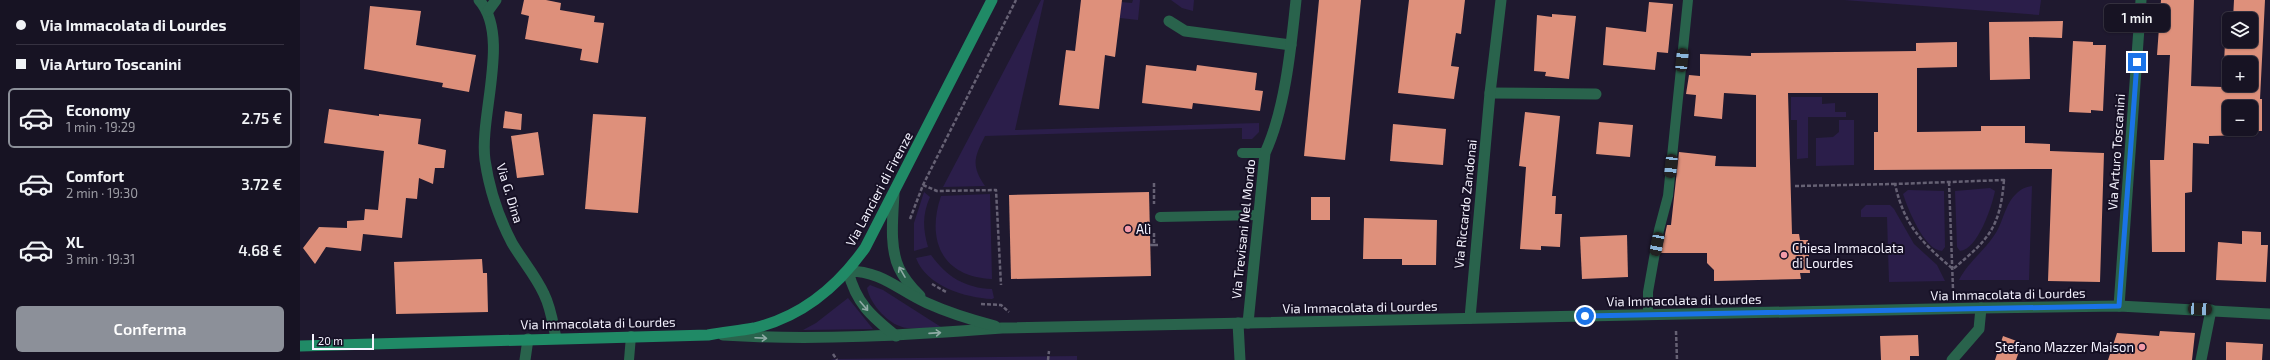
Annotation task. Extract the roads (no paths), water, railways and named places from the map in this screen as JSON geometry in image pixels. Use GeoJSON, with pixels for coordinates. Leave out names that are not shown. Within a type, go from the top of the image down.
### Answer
{"type":"FeatureCollection","features":[{"type":"Feature","properties":{"kind":"main road","name":"Via Lancieri di Firenze"},"geometry":{"type":"LineString","coordinates":[[708,335],[754,328],[777,320],[819,298],[848,271],[870,239],[992,0]]}},
{"type":"Feature","properties":{"kind":"main road","name":"Via Immacolata di Lourdes"},"geometry":{"type":"LineString","coordinates":[[300,346],[708,335]]}},
{"type":"Feature","properties":{"kind":"street","name":"Via G. Dina"},"geometry":{"type":"LineString","coordinates":[[479,0],[488,11],[493,38],[493,60],[485,135],[485,159],[489,178],[504,226],[544,294],[556,338]]}},
{"type":"Feature","properties":{"kind":"street"},"geometry":{"type":"LineString","coordinates":[[488,11],[496,0]]}},
{"type":"Feature","properties":{"kind":"street","name":"Via Trevisani Nel Mondo"},"geometry":{"type":"LineString","coordinates":[[1240,360],[1243,323],[1259,215],[1265,153],[1273,135],[1291,45],[1296,0]]}},
{"type":"Feature","properties":{"kind":"street","name":"Via Riccardo Zandonai"},"geometry":{"type":"LineString","coordinates":[[1470,318],[1490,93],[1501,0]]}},
{"type":"Feature","properties":{"kind":"street","name":"Via Arturo Toscanini"},"geometry":{"type":"LineString","coordinates":[[2119,306],[2142,0]]}},
{"type":"Feature","properties":{"kind":"street"},"geometry":{"type":"LineString","coordinates":[[1170,21],[1185,31],[1291,45]]}},
{"type":"Feature","properties":{"kind":"street"},"geometry":{"type":"LineString","coordinates":[[1490,93],[1596,94]]}},
{"type":"Feature","properties":{"kind":"street","name":"Via Immacolata di Lourdes"},"geometry":{"type":"LineString","coordinates":[[894,193],[894,237],[896,261],[908,283],[926,303]]}},
{"type":"Feature","properties":{"kind":"street"},"geometry":{"type":"LineString","coordinates":[[848,271],[852,288],[861,304],[896,336]]}},
{"type":"Feature","properties":{"kind":"street","name":"Via Immacolata di Lourdes"},"geometry":{"type":"LineString","coordinates":[[848,271],[864,271],[879,276],[926,303],[969,319],[1002,328]]}},
{"type":"Feature","properties":{"kind":"street","name":"Via Immacolata di Lourdes"},"geometry":{"type":"LineString","coordinates":[[708,335],[786,339],[896,336],[1002,328],[1648,314],[2119,306],[2270,314]]}},
{"type":"Feature","properties":{"kind":"street"},"geometry":{"type":"LineString","coordinates":[[1952,360],[1979,329],[1981,308]]}},
{"type":"Feature","properties":{"kind":"street"},"geometry":{"type":"LineString","coordinates":[[2201,360],[2211,310]]}},
{"type":"Feature","properties":{"kind":"street"},"geometry":{"type":"LineString","coordinates":[[525,360],[528,339]]}},
{"type":"Feature","properties":{"kind":"lane"},"geometry":{"type":"LineString","coordinates":[[1648,314],[1648,292],[1659,230],[1668,196],[1688,0]]}},
{"type":"Feature","properties":{"kind":"lane"},"geometry":{"type":"LineString","coordinates":[[1242,153],[1265,153]]}},
{"type":"Feature","properties":{"kind":"lane"},"geometry":{"type":"LineString","coordinates":[[1160,217],[1259,215]]}},
{"type":"Feature","properties":{"kind":"lane"},"geometry":{"type":"LineString","coordinates":[[629,360],[631,336]]}},
{"type":"Feature","properties":{"kind":"place","name":"Alì"},"geometry":{"type":"Point","coordinates":[1128,229]}},
{"type":"Feature","properties":{"kind":"place","name":"Chiesa Immacolata di Lourdes"},"geometry":{"type":"Point","coordinates":[1784,255]}},
{"type":"Feature","properties":{"kind":"place","name":"Stefano Mazzer Maison"},"geometry":{"type":"Point","coordinates":[2142,347]}}]}
